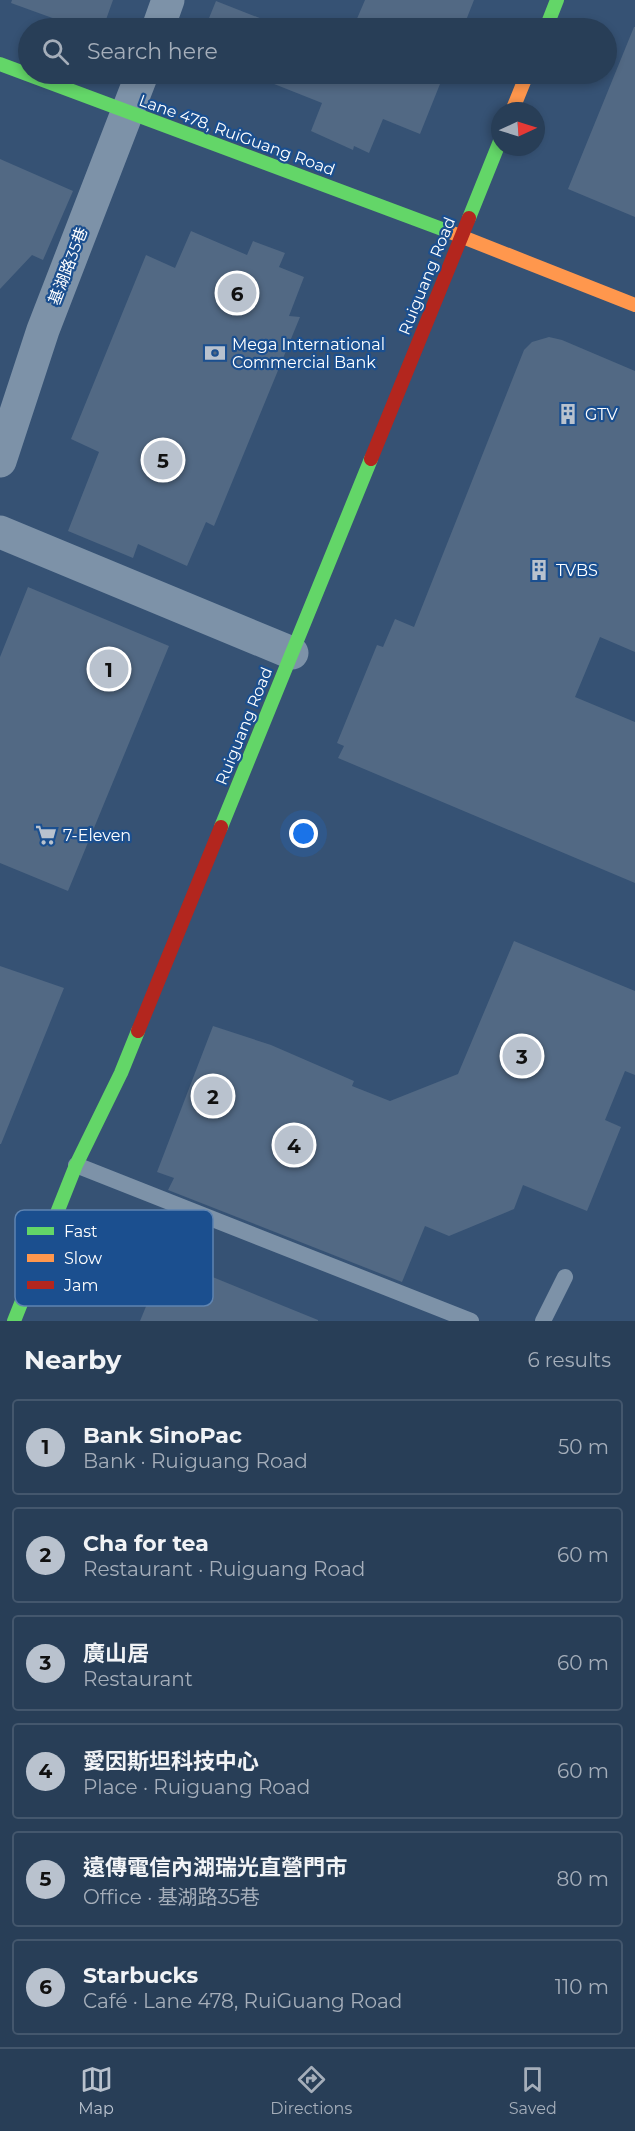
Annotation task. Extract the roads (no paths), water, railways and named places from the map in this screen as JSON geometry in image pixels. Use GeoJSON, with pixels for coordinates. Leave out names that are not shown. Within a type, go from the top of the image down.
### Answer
{"type":"FeatureCollection","features":[{"type":"Feature","properties":{"kind":"street"},"geometry":{"type":"LineString","coordinates":[[162,18],[168,0]]}},
{"type":"Feature","properties":{"kind":"street"},"geometry":{"type":"LineString","coordinates":[[550,18],[557,0]]}},
{"type":"Feature","properties":{"kind":"street","name":"Lane 478, RuiGuang Road"},"geometry":{"type":"LineString","coordinates":[[0,64],[18,71]]}},
{"type":"Feature","properties":{"kind":"street","name":"Lane 478, RuiGuang Road"},"geometry":{"type":"LineString","coordinates":[[54,84],[462,236],[635,305]]}},
{"type":"Feature","properties":{"kind":"street","name":"基湖路35巷"},"geometry":{"type":"LineString","coordinates":[[0,461],[43,330],[139,84]]}},
{"type":"Feature","properties":{"kind":"street"},"geometry":{"type":"LineString","coordinates":[[516,102],[523,84]]}},
{"type":"Feature","properties":{"kind":"street","name":"Ruiguang Road"},"geometry":{"type":"LineString","coordinates":[[58,1210],[76,1165],[121,1073],[494,156]]}},
{"type":"Feature","properties":{"kind":"street"},"geometry":{"type":"LineString","coordinates":[[0,532],[291,652]]}},
{"type":"Feature","properties":{"kind":"street","name":"Ruiguang Road"},"geometry":{"type":"LineString","coordinates":[[14,1321],[20,1306]]}},
{"type":"Feature","properties":{"kind":"lane"},"geometry":{"type":"LineString","coordinates":[[76,1165],[190,1210]]}},
{"type":"Feature","properties":{"kind":"lane"},"geometry":{"type":"LineString","coordinates":[[213,1219],[471,1321]]}},
{"type":"Feature","properties":{"kind":"lane"},"geometry":{"type":"LineString","coordinates":[[543,1321],[565,1277]]}},
{"type":"Feature","properties":{"kind":"place","name":"Starbucks"},"geometry":{"type":"Point","coordinates":[237,293]}},
{"type":"Feature","properties":{"kind":"place","name":"Mega International Commercial Bank"},"geometry":{"type":"Point","coordinates":[215,353]}},
{"type":"Feature","properties":{"kind":"place","name":"GTV"},"geometry":{"type":"Point","coordinates":[568,414]}},
{"type":"Feature","properties":{"kind":"place","name":"遠傳電信內湖瑞光直營門市"},"geometry":{"type":"Point","coordinates":[163,460]}},
{"type":"Feature","properties":{"kind":"place","name":"TVBS"},"geometry":{"type":"Point","coordinates":[539,570]}},
{"type":"Feature","properties":{"kind":"place","name":"Bank SinoPac"},"geometry":{"type":"Point","coordinates":[109,669]}},
{"type":"Feature","properties":{"kind":"place","name":"7-Eleven"},"geometry":{"type":"Point","coordinates":[46,835]}},
{"type":"Feature","properties":{"kind":"place","name":"廣山居"},"geometry":{"type":"Point","coordinates":[522,1056]}},
{"type":"Feature","properties":{"kind":"place","name":"Cha for tea"},"geometry":{"type":"Point","coordinates":[213,1096]}},
{"type":"Feature","properties":{"kind":"place","name":"愛因斯坦科技中心"},"geometry":{"type":"Point","coordinates":[294,1145]}}]}
